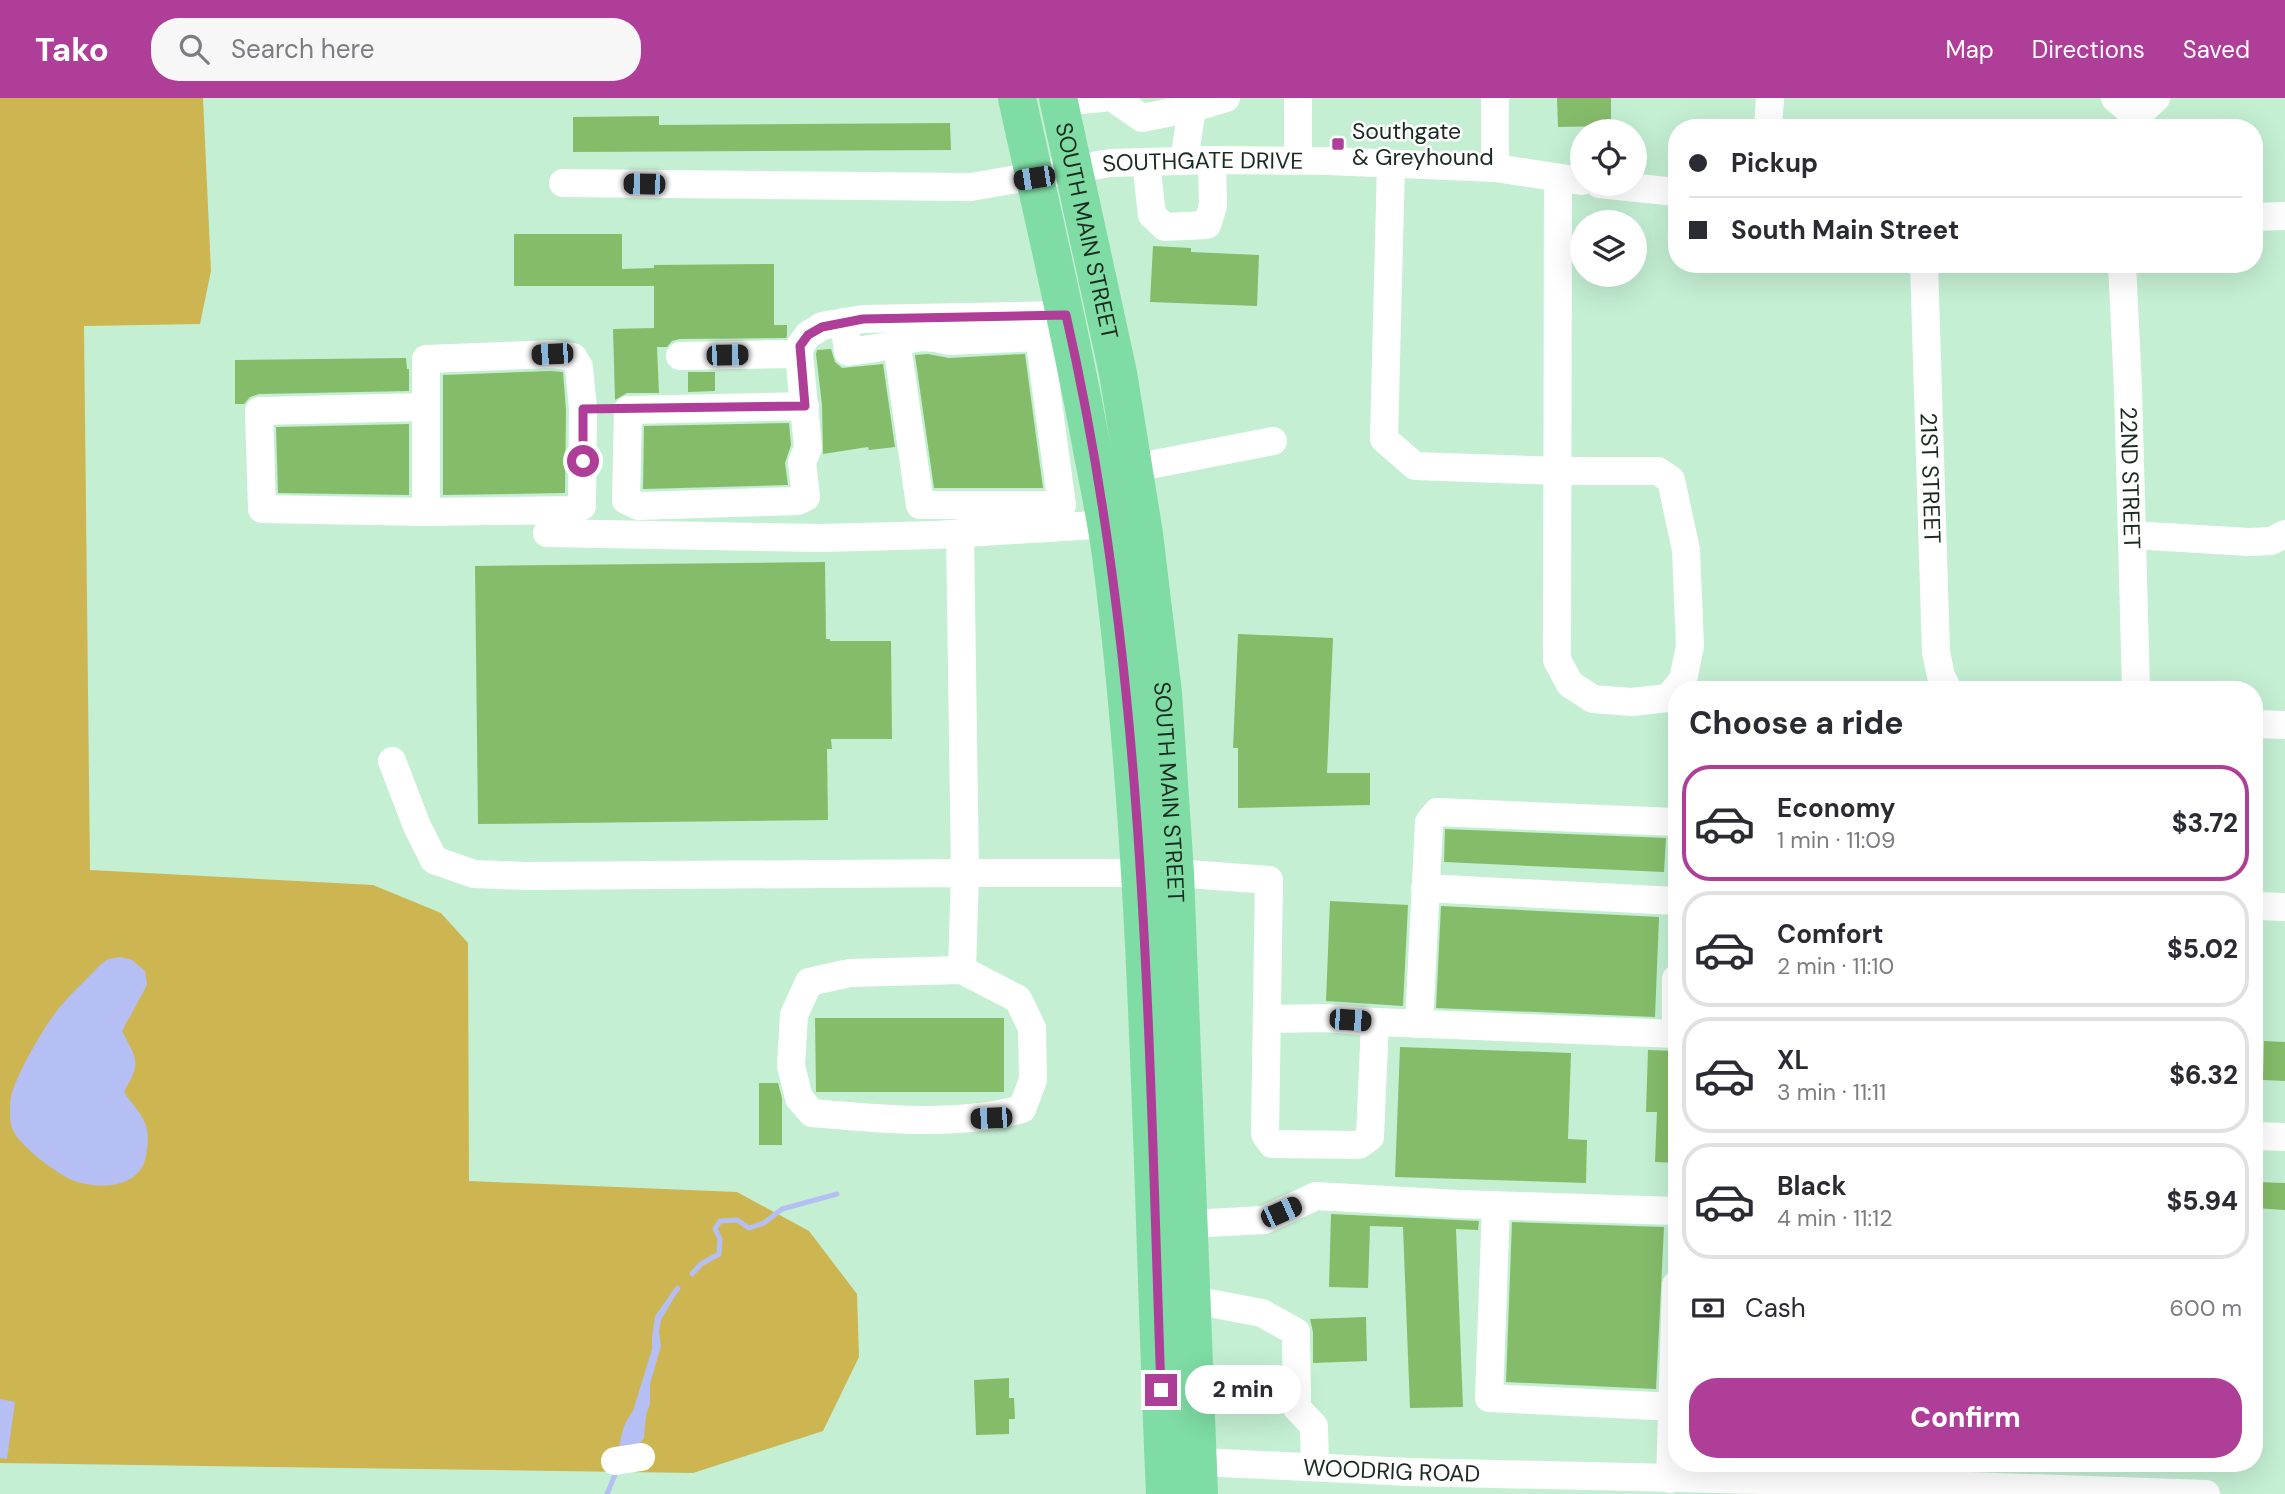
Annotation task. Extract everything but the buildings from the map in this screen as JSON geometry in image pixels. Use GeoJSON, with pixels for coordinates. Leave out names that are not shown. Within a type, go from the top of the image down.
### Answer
{"type":"FeatureCollection","features":[{"type":"Feature","properties":{"kind":"highway","name":"SOUTH MAIN STREET"},"geometry":{"type":"LineString","coordinates":[[1017,98],[1066,315],[1124,523]]}},
{"type":"Feature","properties":{"kind":"highway","name":"SOUTH MAIN STREET"},"geometry":{"type":"LineString","coordinates":[[1058,100],[1118,373],[1134,468],[1124,523],[1128,696],[1157,874],[1190,1224],[1193,1300],[1196,1393],[1172,1468]]}},
{"type":"Feature","properties":{"kind":"highway","name":"SOUTH MAIN STREET"},"geometry":{"type":"LineString","coordinates":[[1157,874],[1147,993],[1172,1468]]}},
{"type":"Feature","properties":{"kind":"street"},"geometry":{"type":"LineString","coordinates":[[1058,100],[1102,98]]}},
{"type":"Feature","properties":{"kind":"street"},"geometry":{"type":"LineString","coordinates":[[1113,98],[1142,118],[1191,103],[1226,98]]}},
{"type":"Feature","properties":{"kind":"street"},"geometry":{"type":"LineString","coordinates":[[1298,98],[1298,161]]}},
{"type":"Feature","properties":{"kind":"street"},"geometry":{"type":"LineString","coordinates":[[1494,98],[1496,168]]}},
{"type":"Feature","properties":{"kind":"street"},"geometry":{"type":"LineString","coordinates":[[1769,119],[1770,98]]}},
{"type":"Feature","properties":{"kind":"street"},"geometry":{"type":"LineString","coordinates":[[2115,98],[2142,114]]}},
{"type":"Feature","properties":{"kind":"street"},"geometry":{"type":"LineString","coordinates":[[1184,161],[1191,103]]}},
{"type":"Feature","properties":{"kind":"street","name":"SOUTHGATE DRIVE"},"geometry":{"type":"LineString","coordinates":[[563,183],[971,187],[1110,163],[1212,160],[1496,168],[1570,179]]}},
{"type":"Feature","properties":{"kind":"street"},"geometry":{"type":"LineString","coordinates":[[1146,162],[1152,215],[1165,227],[1207,225],[1213,206],[1212,160]]}},
{"type":"Feature","properties":{"kind":"street"},"geometry":{"type":"LineString","coordinates":[[1391,164],[1384,439],[1415,466],[1658,471],[1671,480],[1686,550],[1690,646],[1682,681]]}},
{"type":"Feature","properties":{"kind":"street"},"geometry":{"type":"LineString","coordinates":[[1570,179],[1558,471],[1557,660],[1570,684],[1592,699],[1632,702],[1668,698]]}},
{"type":"Feature","properties":{"kind":"street"},"geometry":{"type":"LineString","coordinates":[[1647,189],[1668,191]]}},
{"type":"Feature","properties":{"kind":"street"},"geometry":{"type":"LineString","coordinates":[[2263,217],[2285,216]]}},
{"type":"Feature","properties":{"kind":"street","name":"21ST STREET"},"geometry":{"type":"LineString","coordinates":[[1924,273],[1936,652],[1944,681]]}},
{"type":"Feature","properties":{"kind":"street","name":"22ND STREET"},"geometry":{"type":"LineString","coordinates":[[2122,273],[2136,681]]}},
{"type":"Feature","properties":{"kind":"street"},"geometry":{"type":"LineString","coordinates":[[628,410],[626,500],[638,506],[798,501],[806,497],[802,462],[808,448],[799,354],[800,346],[808,335],[822,327],[863,319],[1066,315]]}},
{"type":"Feature","properties":{"kind":"street"},"geometry":{"type":"LineString","coordinates":[[844,322],[848,352],[897,345],[905,339],[936,337],[948,341],[1039,337],[1062,505],[920,505],[897,345]]}},
{"type":"Feature","properties":{"kind":"street"},"geometry":{"type":"LineString","coordinates":[[425,407],[259,411],[262,509],[426,512],[574,510],[582,506],[583,409],[579,366],[573,358],[552,354],[426,359],[426,512]]}},
{"type":"Feature","properties":{"kind":"street"},"geometry":{"type":"LineString","coordinates":[[680,356],[799,354]]}},
{"type":"Feature","properties":{"kind":"street"},"geometry":{"type":"LineString","coordinates":[[583,409],[805,406]]}},
{"type":"Feature","properties":{"kind":"street"},"geometry":{"type":"LineString","coordinates":[[1134,468],[1273,441]]}},
{"type":"Feature","properties":{"kind":"street"},"geometry":{"type":"LineString","coordinates":[[547,533],[820,538],[1124,523]]}},
{"type":"Feature","properties":{"kind":"street"},"geometry":{"type":"LineString","coordinates":[[960,533],[965,873],[962,970]]}},
{"type":"Feature","properties":{"kind":"street"},"geometry":{"type":"LineString","coordinates":[[2132,535],[2249,542],[2271,541],[2285,534]]}},
{"type":"Feature","properties":{"kind":"street"},"geometry":{"type":"LineString","coordinates":[[2263,724],[2285,725]]}},
{"type":"Feature","properties":{"kind":"street"},"geometry":{"type":"LineString","coordinates":[[392,761],[417,826],[434,860],[474,874],[1157,874],[1269,880],[1265,1135],[1272,1144],[1359,1145],[1370,1137],[1375,1022]]}},
{"type":"Feature","properties":{"kind":"street"},"geometry":{"type":"LineString","coordinates":[[1419,1024],[1429,822],[1437,812],[1668,822]]}},
{"type":"Feature","properties":{"kind":"street"},"geometry":{"type":"LineString","coordinates":[[1426,888],[1668,901]]}},
{"type":"Feature","properties":{"kind":"street"},"geometry":{"type":"LineString","coordinates":[[2263,906],[2285,907]]}},
{"type":"Feature","properties":{"kind":"street"},"geometry":{"type":"LineString","coordinates":[[962,970],[1018,999],[1032,1028],[1033,1080],[1022,1110],[991,1118],[912,1121],[813,1113],[799,1098],[790,1066],[794,1015],[809,982],[850,973],[962,970]]}},
{"type":"Feature","properties":{"kind":"street"},"geometry":{"type":"LineString","coordinates":[[1266,1019],[1325,1018],[1668,1034]]}},
{"type":"Feature","properties":{"kind":"street"},"geometry":{"type":"LineString","coordinates":[[2263,1136],[2285,1137]]}},
{"type":"Feature","properties":{"kind":"street"},"geometry":{"type":"LineString","coordinates":[[1190,1224],[1264,1220],[1315,1196],[1668,1211]]}},
{"type":"Feature","properties":{"kind":"street"},"geometry":{"type":"LineString","coordinates":[[1496,1205],[1489,1398],[1668,1407]]}},
{"type":"Feature","properties":{"kind":"street"},"geometry":{"type":"LineString","coordinates":[[1193,1300],[1262,1313],[1296,1332],[1297,1408],[1314,1426],[1315,1467]]}},
{"type":"Feature","properties":{"kind":"street"},"geometry":{"type":"LineString","coordinates":[[1196,1393],[1297,1390]]}},
{"type":"Feature","properties":{"kind":"street","name":"WOODRIG ROAD"},"geometry":{"type":"LineString","coordinates":[[1172,1468],[1315,1467],[1670,1479],[1862,1480],[2206,1494]]}},
{"type":"Feature","properties":{"kind":"street"},"geometry":{"type":"LineString","coordinates":[[1670,1472],[1670,1479]]}},
{"type":"Feature","properties":{"kind":"shaded area"},"geometry":{"type":"Polygon","coordinates":[[[0,98],[203,98],[211,271],[200,324],[84,326],[90,870],[373,885],[441,913],[468,943],[469,1181],[737,1192],[809,1231],[857,1294],[859,1357],[823,1431],[693,1473],[0,1463],[0,98]]]}},
{"type":"Feature","properties":{"kind":"water"},"geometry":{"type":"Polygon","coordinates":[[[121,957],[132,960],[145,971],[147,985],[122,1031],[135,1062],[133,1074],[124,1092],[145,1123],[147,1147],[142,1166],[136,1175],[117,1184],[94,1185],[65,1176],[38,1158],[22,1142],[11,1125],[11,1096],[30,1052],[56,1012],[100,965],[108,959],[121,957]]]}},
{"type":"Feature","properties":{"kind":"water"},"geometry":{"type":"Polygon","coordinates":[[[670,1295],[674,1298],[661,1320],[661,1346],[650,1384],[650,1404],[644,1438],[632,1453],[618,1451],[624,1425],[633,1411],[652,1349],[655,1316],[670,1295]]]}},
{"type":"Feature","properties":{"kind":"water"},"geometry":{"type":"Polygon","coordinates":[[[0,1399],[15,1402],[7,1459],[0,1458],[0,1399]]]}},
{"type":"Feature","properties":{"kind":"waterway"},"geometry":{"type":"LineString","coordinates":[[692,1274],[701,1264],[719,1254],[720,1239],[715,1229],[720,1221],[737,1220],[749,1228],[764,1223],[782,1209],[837,1194]]}},
{"type":"Feature","properties":{"kind":"waterway"},"geometry":{"type":"LineString","coordinates":[[672,1296],[678,1288]]}},
{"type":"Feature","properties":{"kind":"waterway"},"geometry":{"type":"LineString","coordinates":[[607,1494],[617,1470]]}},
{"type":"Feature","properties":{"kind":"place","name":"Southgate & Greyhound"},"geometry":{"type":"Point","coordinates":[1338,144]}},
{"type":"Feature","properties":{"kind":"route"},"geometry":{"type":"LineString","coordinates":[[583,461],[583,409],[805,406],[800,346],[808,335],[822,327],[863,319],[1066,315],[1111,551],[1128,696],[1147,993],[1161,1390]]}}]}
